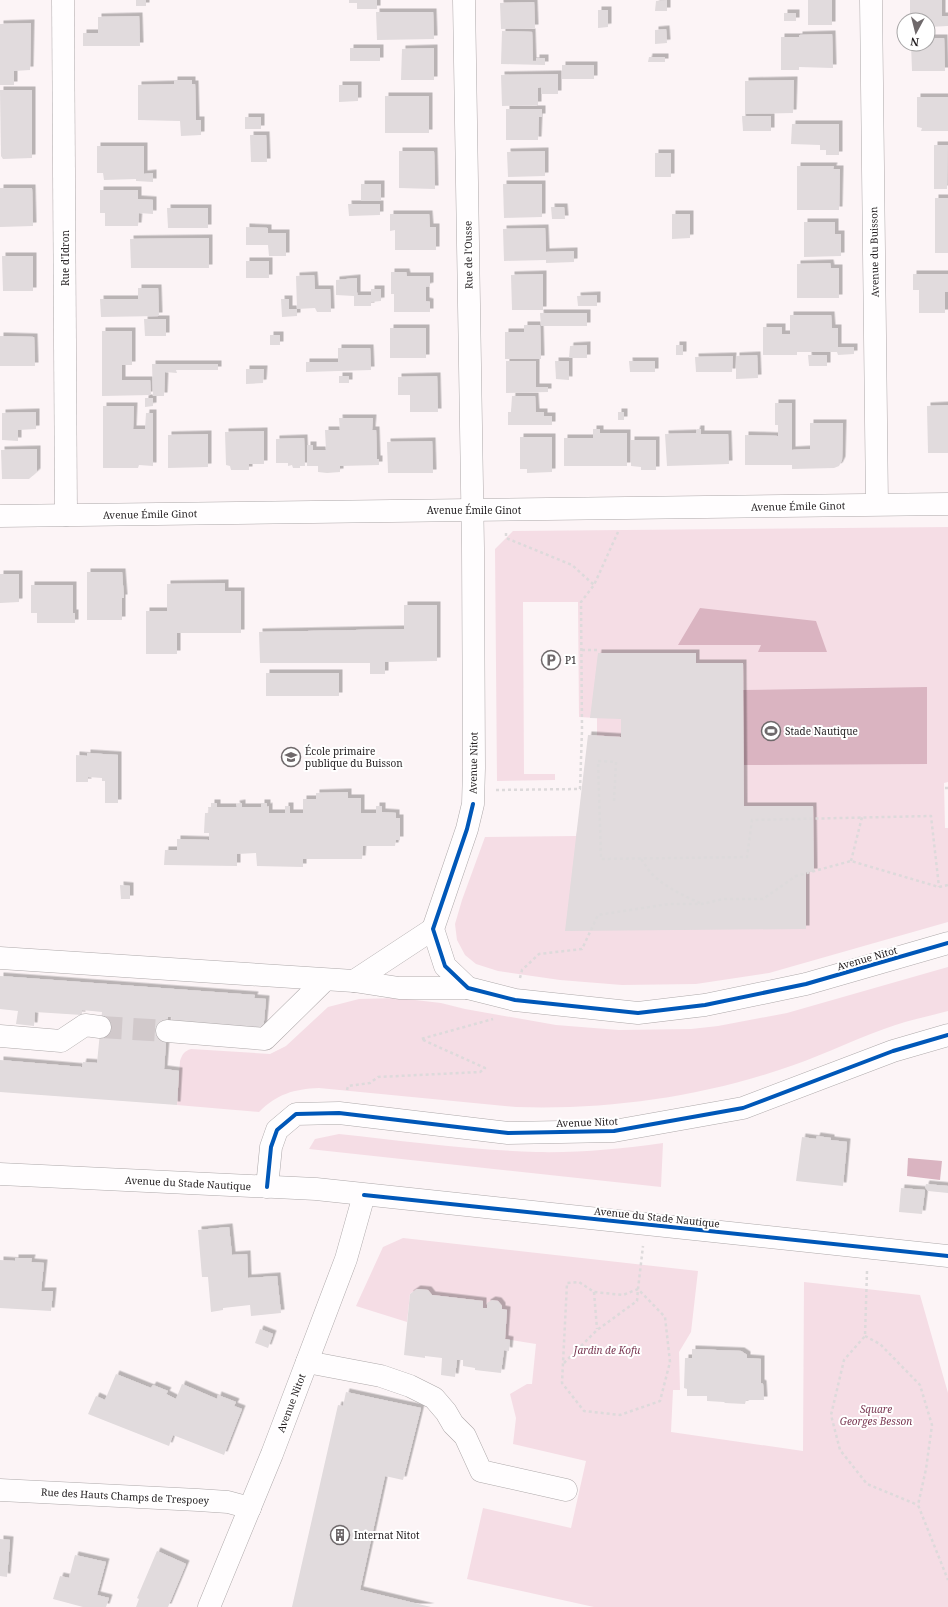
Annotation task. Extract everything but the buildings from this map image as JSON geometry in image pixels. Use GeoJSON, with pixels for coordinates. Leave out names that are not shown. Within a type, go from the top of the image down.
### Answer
{"type":"FeatureCollection","features":[{"type":"Feature","properties":{"kind":"street","name":"Rue d'Idron"},"geometry":{"type":"LineString","coordinates":[[63,0],[66,515]]}},
{"type":"Feature","properties":{"kind":"street","name":"Rue de l'Ousse"},"geometry":{"type":"LineString","coordinates":[[464,0],[472,510]]}},
{"type":"Feature","properties":{"kind":"street","name":"Avenue du Buisson"},"geometry":{"type":"LineString","coordinates":[[871,0],[877,504]]}},
{"type":"Feature","properties":{"kind":"street","name":"Avenue Émile Ginot"},"geometry":{"type":"LineString","coordinates":[[0,516],[948,504]]}},
{"type":"Feature","properties":{"kind":"street","name":"Avenue Nitot"},"geometry":{"type":"LineString","coordinates":[[472,510],[473,804],[467,829],[433,929],[444,966],[468,988],[515,1000],[638,1013],[705,1005],[806,984],[948,943]]}},
{"type":"Feature","properties":{"kind":"street"},"geometry":{"type":"LineString","coordinates":[[354,982],[433,929]]}},
{"type":"Feature","properties":{"kind":"street"},"geometry":{"type":"LineString","coordinates":[[0,958],[354,982],[399,988],[468,988]]}},
{"type":"Feature","properties":{"kind":"street"},"geometry":{"type":"LineString","coordinates":[[166,1031],[265,1039],[325,980]]}},
{"type":"Feature","properties":{"kind":"street"},"geometry":{"type":"LineString","coordinates":[[0,1036],[61,1041],[85,1025],[100,1027]]}},
{"type":"Feature","properties":{"kind":"street","name":"Avenue Nitot"},"geometry":{"type":"LineString","coordinates":[[267,1187],[271,1147],[277,1130],[296,1114],[338,1113],[508,1133],[614,1131],[743,1108],[886,1054],[948,1035]]}},
{"type":"Feature","properties":{"kind":"street","name":"Avenue du Stade Nautique"},"geometry":{"type":"LineString","coordinates":[[0,1174],[316,1189],[948,1256]]}},
{"type":"Feature","properties":{"kind":"street","name":"Avenue Nitot"},"geometry":{"type":"LineString","coordinates":[[209,1607],[250,1508],[346,1259],[364,1194]]}},
{"type":"Feature","properties":{"kind":"street"},"geometry":{"type":"LineString","coordinates":[[307,1362],[381,1376],[410,1386],[434,1398],[446,1412],[453,1424],[465,1436],[481,1471],[566,1490]]}},
{"type":"Feature","properties":{"kind":"street","name":"Rue des Hauts Champs de Trespoey"},"geometry":{"type":"LineString","coordinates":[[0,1490],[228,1502],[250,1508]]}},
{"type":"Feature","properties":{"kind":"path"},"geometry":{"type":"LineString","coordinates":[[473,790],[580,789],[582,730],[581,602],[594,585],[619,530]]}},
{"type":"Feature","properties":{"kind":"path"},"geometry":{"type":"LineString","coordinates":[[506,538],[572,565],[594,585]]}},
{"type":"Feature","properties":{"kind":"path"},"geometry":{"type":"LineString","coordinates":[[582,650],[598,650]]}},
{"type":"Feature","properties":{"kind":"path"},"geometry":{"type":"LineString","coordinates":[[614,801],[616,762],[598,761],[600,858],[641,859],[747,857],[752,820],[931,816],[939,887]]}},
{"type":"Feature","properties":{"kind":"path"},"geometry":{"type":"LineString","coordinates":[[851,861],[862,817]]}},
{"type":"Feature","properties":{"kind":"path"},"geometry":{"type":"LineString","coordinates":[[641,859],[652,874],[664,884],[702,904]]}},
{"type":"Feature","properties":{"kind":"path"},"geometry":{"type":"LineString","coordinates":[[338,1113],[348,1086],[370,1083],[378,1077],[480,1072],[485,1068],[421,1039],[500,1017],[515,1000],[522,970],[539,954],[582,949],[598,915],[669,904],[702,904],[723,899],[763,899],[796,876],[851,861],[939,887],[948,885]]}},
{"type":"Feature","properties":{"kind":"path"},"geometry":{"type":"LineString","coordinates":[[564,1362],[597,1330],[637,1301],[645,1224]]}},
{"type":"Feature","properties":{"kind":"path"},"geometry":{"type":"LineString","coordinates":[[868,1248],[865,1336],[844,1360],[831,1415],[840,1450],[867,1484],[918,1505]]}},
{"type":"Feature","properties":{"kind":"path"},"geometry":{"type":"LineString","coordinates":[[579,1282],[594,1292],[623,1295],[638,1289],[665,1317],[670,1362],[660,1401],[620,1415],[584,1411],[562,1383],[567,1283],[579,1282]]}},
{"type":"Feature","properties":{"kind":"path"},"geometry":{"type":"LineString","coordinates":[[594,1292],[597,1330]]}},
{"type":"Feature","properties":{"kind":"path"},"geometry":{"type":"LineString","coordinates":[[865,1336],[880,1344],[920,1385],[932,1425],[926,1469],[918,1505],[948,1580]]}},
{"type":"Feature","properties":{"kind":"green space","name":"Stade Nautique"},"geometry":{"type":"Polygon","coordinates":[[[948,527],[948,782],[944,783],[945,828],[948,828],[948,922],[769,973],[696,984],[622,985],[560,980],[498,971],[476,964],[465,955],[457,940],[455,924],[462,900],[485,837],[576,836],[597,735],[597,718],[579,717],[578,602],[523,602],[524,774],[555,774],[555,780],[497,781],[495,549],[513,531],[948,527]]]}},
{"type":"Feature","properties":{"kind":"green space"},"geometry":{"type":"Polygon","coordinates":[[[948,967],[948,1011],[892,1026],[806,1061],[779,1070],[747,1080],[682,1095],[616,1104],[516,1107],[319,1088],[294,1091],[286,1094],[272,1101],[259,1112],[177,1105],[180,1061],[185,1052],[191,1049],[270,1054],[286,1046],[328,1007],[359,999],[398,998],[441,1003],[465,1009],[556,1025],[619,1030],[691,1029],[718,1026],[787,1013],[948,967]]]}},
{"type":"Feature","properties":{"kind":"green space"},"geometry":{"type":"Polygon","coordinates":[[[339,1134],[462,1147],[536,1152],[600,1150],[663,1143],[661,1187],[309,1149],[315,1139],[339,1134]]]}},
{"type":"Feature","properties":{"kind":"green space"},"geometry":{"type":"Polygon","coordinates":[[[403,1238],[698,1271],[691,1332],[679,1352],[680,1390],[673,1390],[671,1432],[803,1451],[804,1282],[920,1295],[948,1393],[948,1607],[594,1607],[467,1579],[483,1508],[571,1528],[586,1461],[513,1444],[516,1418],[510,1394],[527,1384],[532,1384],[536,1344],[505,1339],[507,1310],[502,1309],[502,1306],[498,1301],[487,1303],[487,1308],[483,1308],[483,1301],[432,1295],[428,1290],[417,1289],[410,1294],[407,1322],[356,1306],[383,1247],[403,1238]]]}},
{"type":"Feature","properties":{"kind":"shaded area"},"geometry":{"type":"Polygon","coordinates":[[[700,608],[816,621],[827,652],[758,652],[761,645],[678,645],[700,608]]]}},
{"type":"Feature","properties":{"kind":"shaded area"},"geometry":{"type":"Polygon","coordinates":[[[927,687],[927,764],[744,765],[743,690],[927,687]]]}},
{"type":"Feature","properties":{"kind":"shaded area"},"geometry":{"type":"Polygon","coordinates":[[[908,1158],[942,1161],[940,1180],[907,1176],[908,1158]]]}},
{"type":"Feature","properties":{"kind":"tunnel"},"geometry":{"type":"LineString","coordinates":[[100,1027],[167,1031]]}},
{"type":"Feature","properties":{"kind":"cycle path"},"geometry":{"type":"LineString","coordinates":[[473,804],[467,829],[433,929],[445,966],[468,988],[515,1000],[638,1013],[705,1005],[806,984],[948,943]]}},
{"type":"Feature","properties":{"kind":"cycle path"},"geometry":{"type":"LineString","coordinates":[[267,1187],[271,1147],[277,1130],[296,1114],[339,1113],[508,1133],[614,1131],[743,1108],[893,1051],[948,1035]]}},
{"type":"Feature","properties":{"kind":"cycle path"},"geometry":{"type":"LineString","coordinates":[[364,1195],[948,1256]]}},
{"type":"Feature","properties":{"kind":"place","name":"P1"},"geometry":{"type":"Point","coordinates":[551,660]}},
{"type":"Feature","properties":{"kind":"place","name":"Stade Nautique"},"geometry":{"type":"Point","coordinates":[771,731]}},
{"type":"Feature","properties":{"kind":"place","name":"École primaire publique du Buisson"},"geometry":{"type":"Point","coordinates":[291,757]}},
{"type":"Feature","properties":{"kind":"place","name":"Internat Nitot"},"geometry":{"type":"Point","coordinates":[340,1535]}},
{"type":"Feature","properties":{"kind":"park label","name":"Jardin de Kofu"},"geometry":{"type":"Point","coordinates":[607,1350]}},
{"type":"Feature","properties":{"kind":"park label","name":"Square Georges Besson"},"geometry":{"type":"Point","coordinates":[876,1414]}}]}
